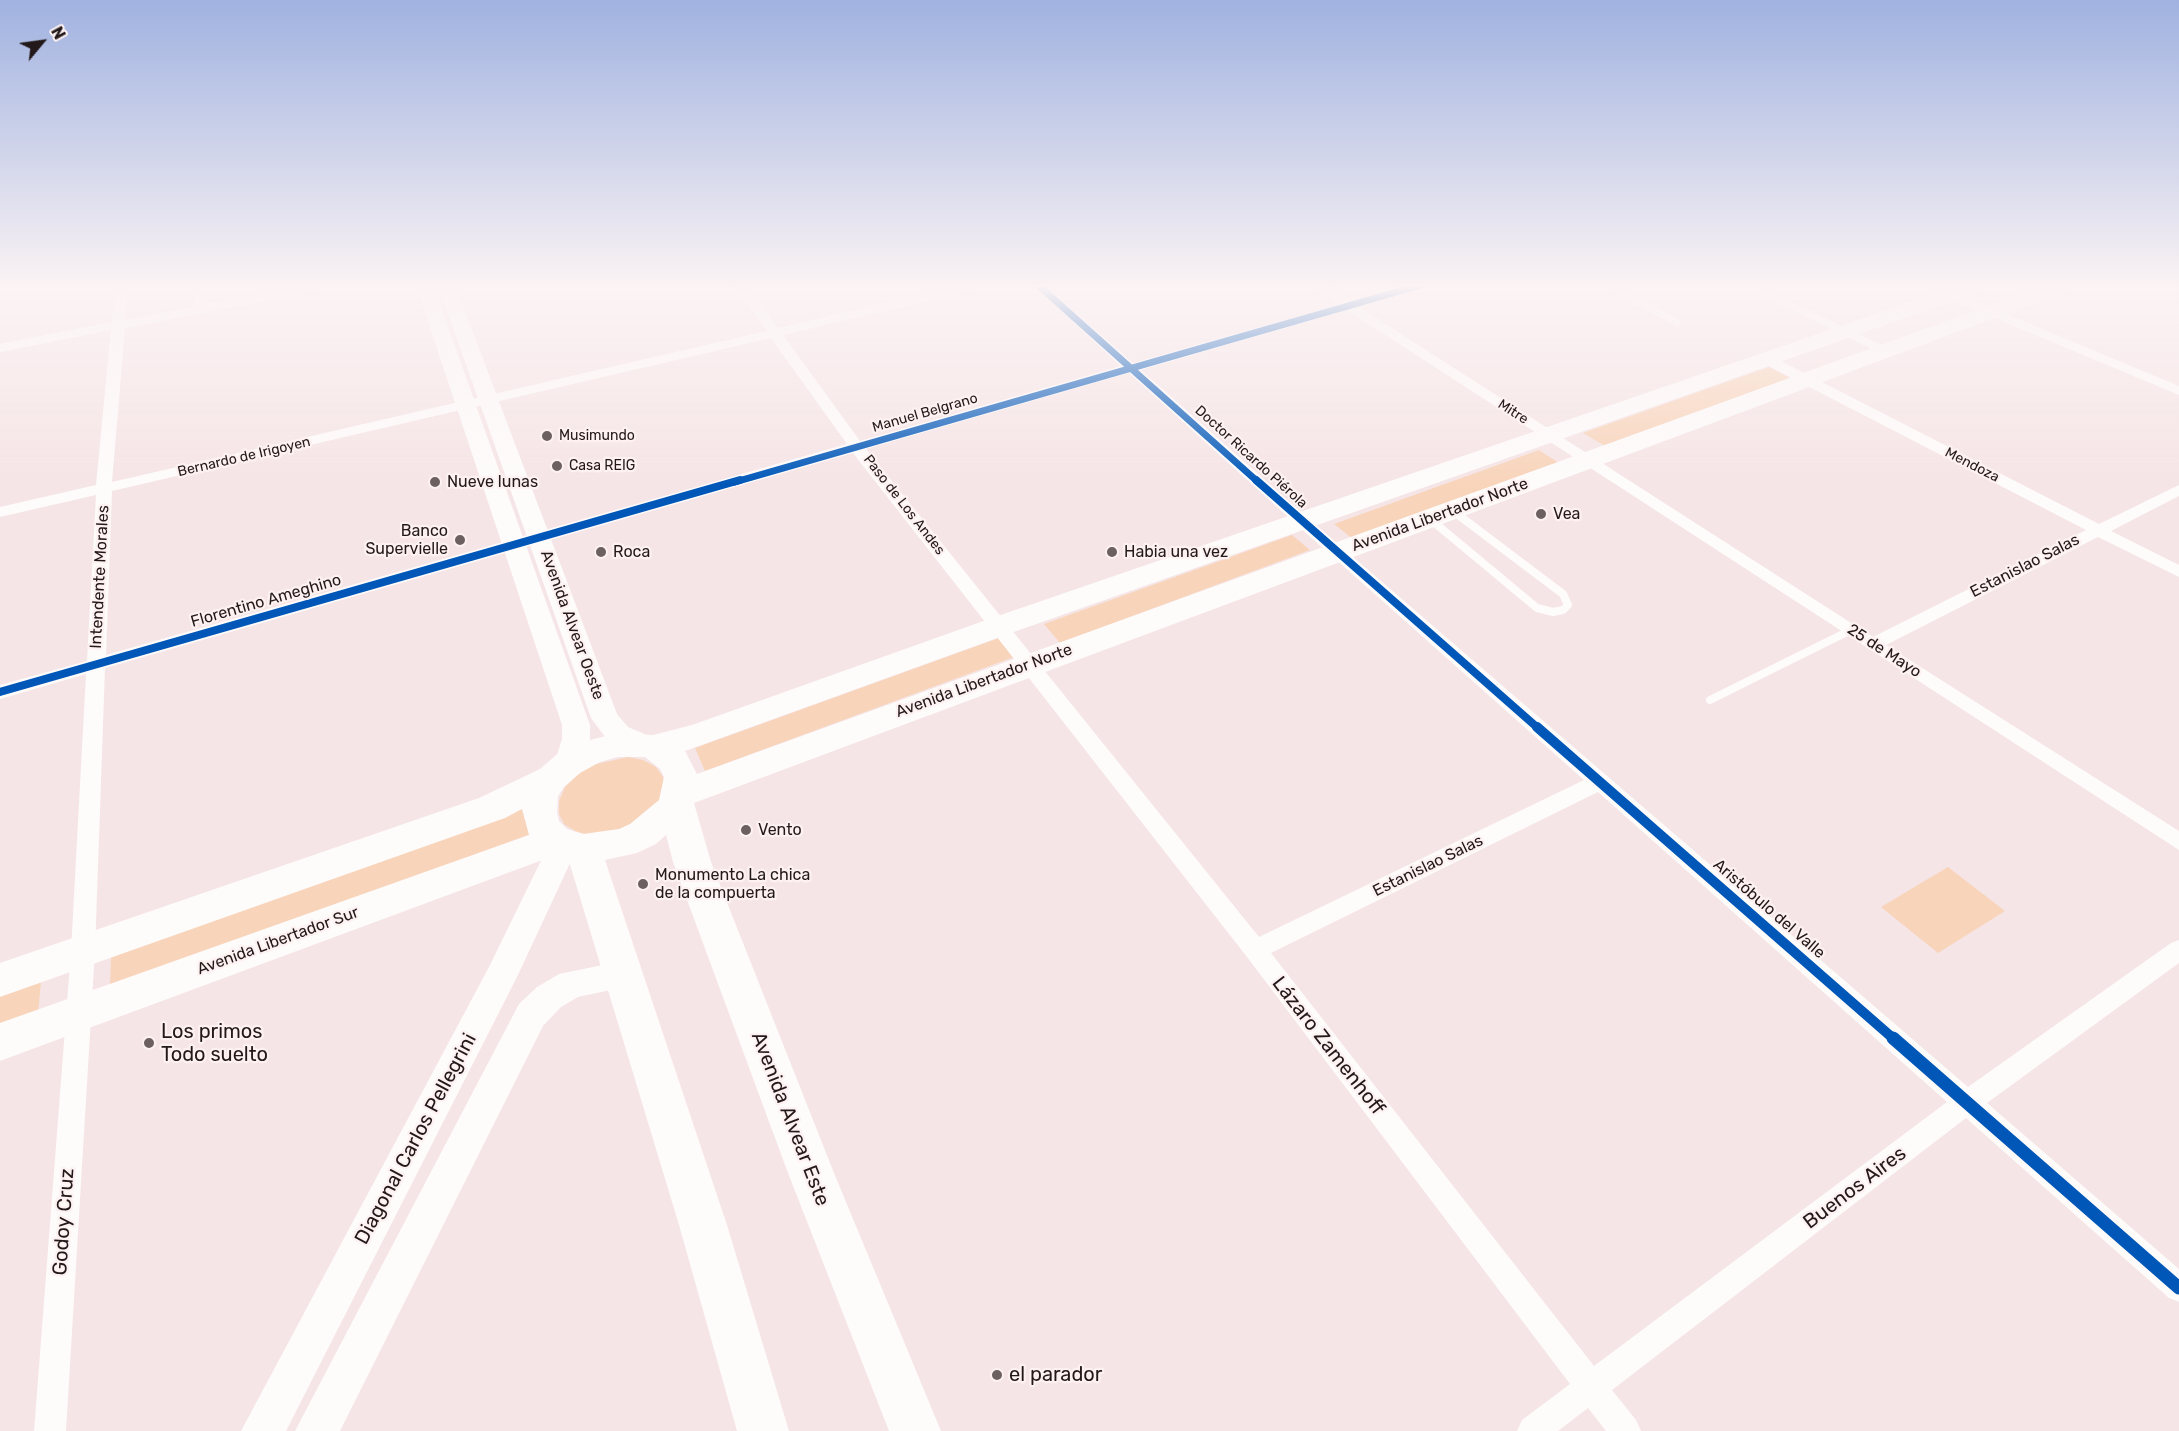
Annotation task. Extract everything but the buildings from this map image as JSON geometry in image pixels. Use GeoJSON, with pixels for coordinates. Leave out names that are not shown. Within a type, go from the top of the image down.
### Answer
{"type":"FeatureCollection","features":[{"type":"Feature","properties":{"kind":"highway"},"geometry":{"type":"LineString","coordinates":[[0,980],[492,808],[590,752],[618,745],[649,746],[699,735],[1000,626],[1787,352]]}},
{"type":"Feature","properties":{"kind":"highway","name":"Avenida Libertador Norte"},"geometry":{"type":"LineString","coordinates":[[678,799],[1029,664],[1588,462],[1885,352]]}},
{"type":"Feature","properties":{"kind":"highway"},"geometry":{"type":"LineString","coordinates":[[567,844],[613,846],[643,834],[660,823],[678,799],[681,777],[675,762],[664,752],[649,746]]}},
{"type":"Feature","properties":{"kind":"highway"},"geometry":{"type":"LineString","coordinates":[[560,771],[541,795],[539,812],[543,827],[567,844],[622,975],[703,1225],[763,1431]]}},
{"type":"Feature","properties":{"kind":"highway","name":"Avenida Alvear Este"},"geometry":{"type":"LineString","coordinates":[[678,799],[692,862],[798,1140],[915,1431]]}},
{"type":"Feature","properties":{"kind":"highway","name":"Avenida Libertador Sur"},"geometry":{"type":"LineString","coordinates":[[0,1042],[567,844]]}},
{"type":"Feature","properties":{"kind":"main road","name":"Avenida Alvear Oeste"},"geometry":{"type":"LineString","coordinates":[[454,352],[540,538],[605,718],[618,734],[649,746]]}},
{"type":"Feature","properties":{"kind":"main road","name":"Avenida Alvear Oeste"},"geometry":{"type":"LineString","coordinates":[[463,352],[513,546],[576,725],[576,740],[560,771]]}},
{"type":"Feature","properties":{"kind":"main road","name":"Diagonal Carlos Pellegrini"},"geometry":{"type":"LineString","coordinates":[[263,1431],[501,977],[567,844]]}},
{"type":"Feature","properties":{"kind":"main road"},"geometry":{"type":"LineString","coordinates":[[317,1431],[531,1015],[549,997],[571,984],[622,975]]}},
{"type":"Feature","properties":{"kind":"street","name":"Intendente Morales"},"geometry":{"type":"LineString","coordinates":[[78,1013],[104,489],[117,352]]}},
{"type":"Feature","properties":{"kind":"street","name":"Bernardo de Irigoyen"},"geometry":{"type":"LineString","coordinates":[[0,512],[698,352]]}},
{"type":"Feature","properties":{"kind":"street","name":"Paso de Los Andes"},"geometry":{"type":"LineString","coordinates":[[790,352],[857,447],[1029,664]]}},
{"type":"Feature","properties":{"kind":"street","name":"Doctor Ricardo Piérola"},"geometry":{"type":"LineString","coordinates":[[1115,352],[1338,552]]}},
{"type":"Feature","properties":{"kind":"street","name":"Manuel Belgrano"},"geometry":{"type":"LineString","coordinates":[[540,538],[1181,352]]}},
{"type":"Feature","properties":{"kind":"street","name":"Mitre"},"geometry":{"type":"LineString","coordinates":[[1419,352],[1588,462]]}},
{"type":"Feature","properties":{"kind":"street"},"geometry":{"type":"LineString","coordinates":[[2086,352],[2179,391]]}},
{"type":"Feature","properties":{"kind":"street","name":"Mendoza"},"geometry":{"type":"LineString","coordinates":[[1766,359],[2179,572]]}},
{"type":"Feature","properties":{"kind":"street","name":"25 de Mayo"},"geometry":{"type":"LineString","coordinates":[[1588,462],[2179,842]]}},
{"type":"Feature","properties":{"kind":"street","name":"Estanislao Salas"},"geometry":{"type":"LineString","coordinates":[[1872,644],[2179,490]]}},
{"type":"Feature","properties":{"kind":"street","name":"Florentino Ameghino"},"geometry":{"type":"LineString","coordinates":[[0,692],[540,538]]}},
{"type":"Feature","properties":{"kind":"street","name":"Aristóbulo del Valle"},"geometry":{"type":"LineString","coordinates":[[1338,552],[2179,1288]]}},
{"type":"Feature","properties":{"kind":"street","name":"Lázaro Zamenhoff"},"geometry":{"type":"LineString","coordinates":[[1029,664],[1254,950],[1625,1431]]}},
{"type":"Feature","properties":{"kind":"street","name":"Estanislao Salas"},"geometry":{"type":"LineString","coordinates":[[1254,950],[1601,781]]}},
{"type":"Feature","properties":{"kind":"street","name":"Buenos Aires"},"geometry":{"type":"LineString","coordinates":[[1533,1431],[1592,1389],[1967,1102],[2179,950]]}},
{"type":"Feature","properties":{"kind":"street","name":"Godoy Cruz"},"geometry":{"type":"LineString","coordinates":[[50,1431],[78,1013]]}},
{"type":"Feature","properties":{"kind":"lane"},"geometry":{"type":"LineString","coordinates":[[1441,515],[1563,594],[1568,605],[1563,610],[1553,612],[1536,608],[1441,515]]}},
{"type":"Feature","properties":{"kind":"lane"},"geometry":{"type":"LineString","coordinates":[[1710,700],[1851,630]]}},
{"type":"Feature","properties":{"kind":"shaded area"},"geometry":{"type":"Polygon","coordinates":[[[1769,367],[1790,378],[1605,446],[1583,433],[1769,367]]]}},
{"type":"Feature","properties":{"kind":"shaded area"},"geometry":{"type":"Polygon","coordinates":[[[1539,450],[1559,463],[1353,539],[1334,524],[1539,450]]]}},
{"type":"Feature","properties":{"kind":"shaded area"},"geometry":{"type":"Polygon","coordinates":[[[1292,535],[1310,550],[1060,643],[1044,624],[1292,535]]]}},
{"type":"Feature","properties":{"kind":"shaded area"},"geometry":{"type":"Polygon","coordinates":[[[999,638],[1014,657],[705,771],[695,748],[999,638]]]}},
{"type":"Feature","properties":{"kind":"shaded area"},"geometry":{"type":"Polygon","coordinates":[[[628,757],[643,760],[656,767],[663,777],[665,788],[661,801],[624,831],[589,835],[575,831],[564,824],[559,814],[559,801],[565,787],[592,765],[628,757]]]}},
{"type":"Feature","properties":{"kind":"shaded area"},"geometry":{"type":"Polygon","coordinates":[[[523,808],[531,834],[110,988],[111,957],[523,808]]]}},
{"type":"Feature","properties":{"kind":"shaded area"},"geometry":{"type":"Polygon","coordinates":[[[1948,867],[2005,911],[1938,953],[1881,907],[1948,867]]]}},
{"type":"Feature","properties":{"kind":"shaded area"},"geometry":{"type":"Polygon","coordinates":[[[41,981],[38,1014],[0,1028],[0,995],[41,981]]]}},
{"type":"Feature","properties":{"kind":"cycle path"},"geometry":{"type":"LineString","coordinates":[[1113,352],[1303,522],[2179,1288]]}},
{"type":"Feature","properties":{"kind":"cycle path"},"geometry":{"type":"LineString","coordinates":[[0,692],[1188,352]]}},
{"type":"Feature","properties":{"kind":"place","name":"Musimundo"},"geometry":{"type":"Point","coordinates":[547,436]}},
{"type":"Feature","properties":{"kind":"place","name":"Casa REIG"},"geometry":{"type":"Point","coordinates":[557,466]}},
{"type":"Feature","properties":{"kind":"place","name":"Nueve lunas"},"geometry":{"type":"Point","coordinates":[435,482]}},
{"type":"Feature","properties":{"kind":"place","name":"Vea"},"geometry":{"type":"Point","coordinates":[1541,514]}},
{"type":"Feature","properties":{"kind":"place","name":"Banco Supervielle"},"geometry":{"type":"Point","coordinates":[460,540]}},
{"type":"Feature","properties":{"kind":"place","name":"Roca"},"geometry":{"type":"Point","coordinates":[601,552]}},
{"type":"Feature","properties":{"kind":"place","name":"Habia una vez"},"geometry":{"type":"Point","coordinates":[1112,552]}},
{"type":"Feature","properties":{"kind":"place","name":"Vento"},"geometry":{"type":"Point","coordinates":[746,830]}},
{"type":"Feature","properties":{"kind":"place","name":"Monumento La chica de la compuerta"},"geometry":{"type":"Point","coordinates":[643,884]}},
{"type":"Feature","properties":{"kind":"place","name":"Los primos Todo suelto"},"geometry":{"type":"Point","coordinates":[149,1043]}},
{"type":"Feature","properties":{"kind":"place","name":"el parador"},"geometry":{"type":"Point","coordinates":[997,1375]}}]}
